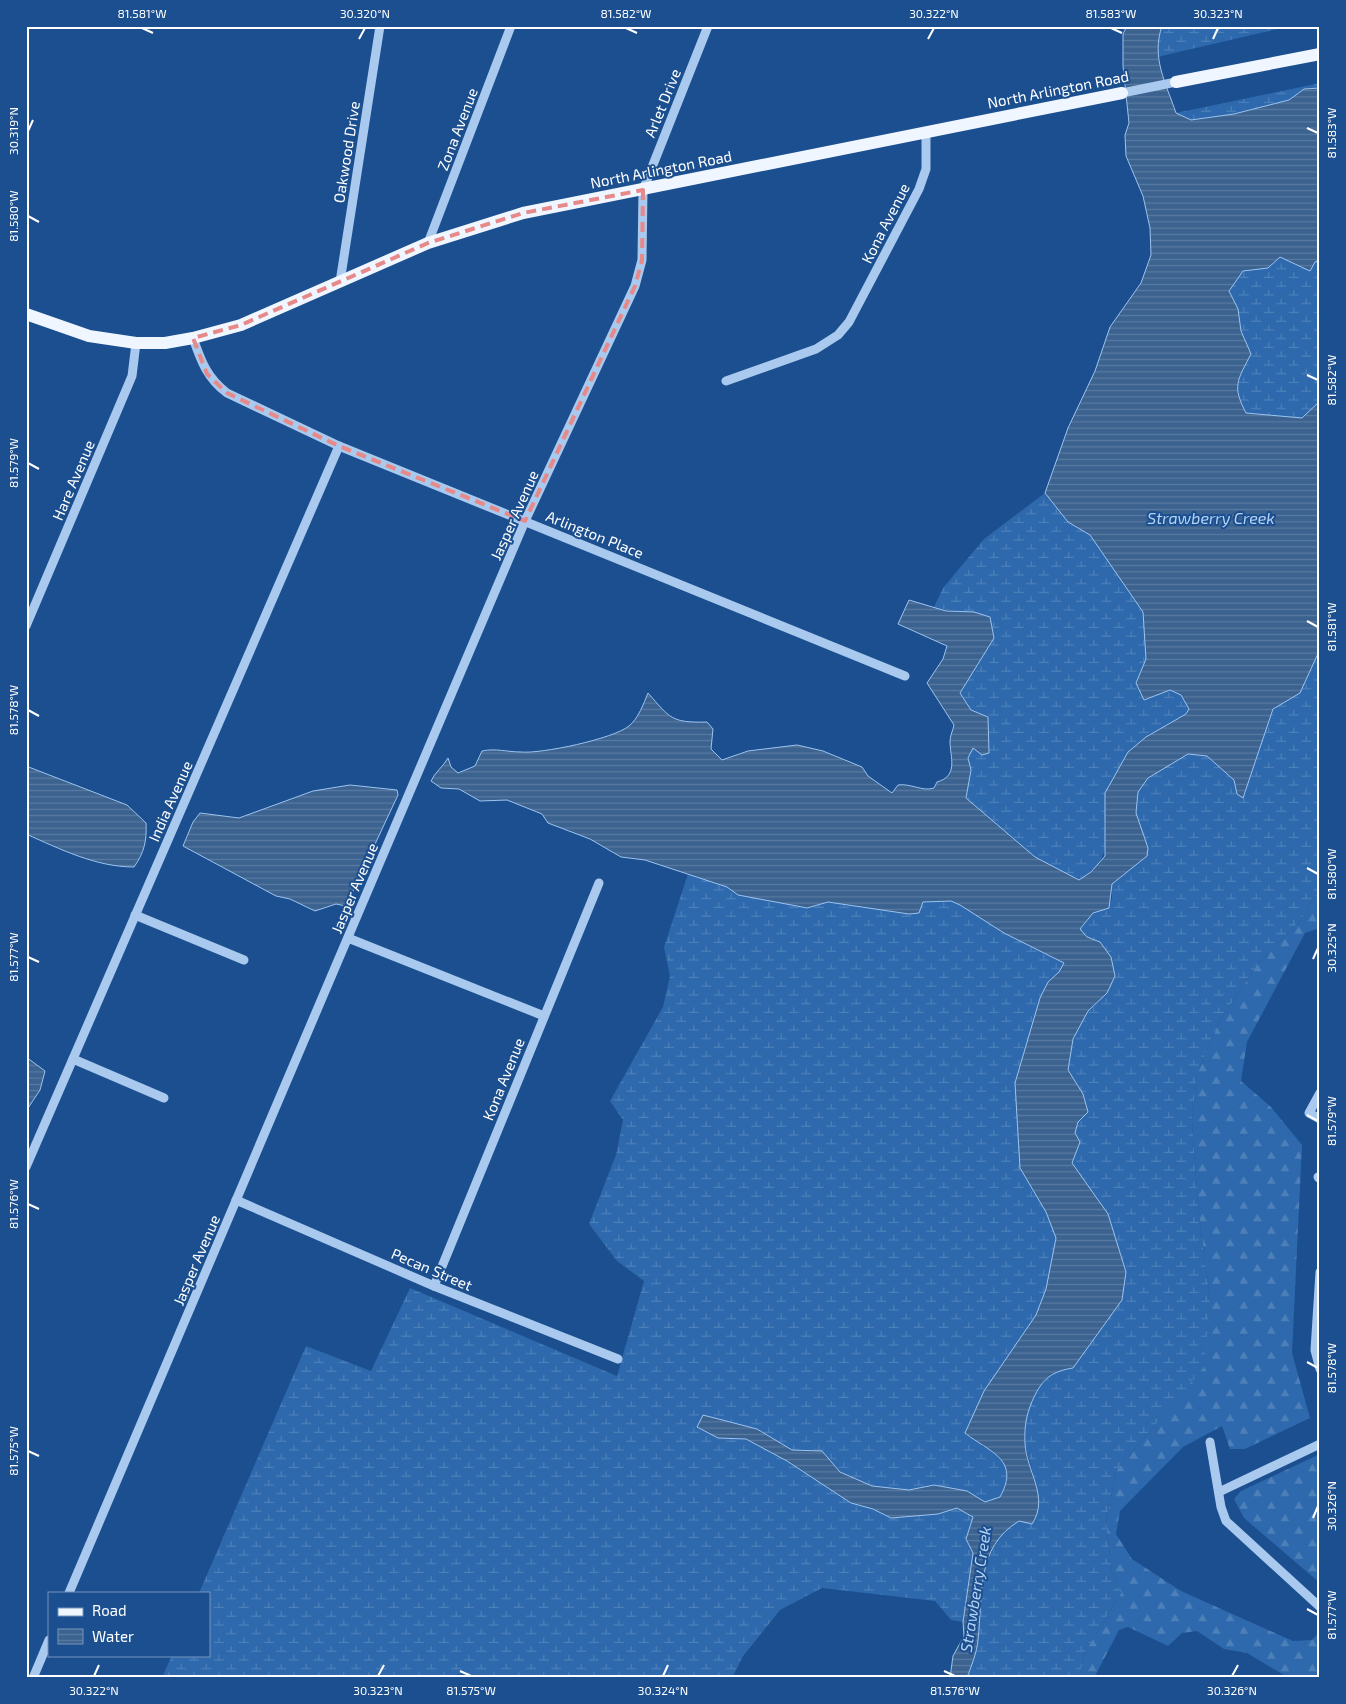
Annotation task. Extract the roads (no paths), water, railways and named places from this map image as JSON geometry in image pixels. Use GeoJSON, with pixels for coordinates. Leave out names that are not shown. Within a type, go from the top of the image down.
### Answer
{"type":"FeatureCollection","features":[{"type":"Feature","properties":{"kind":"main road","name":"North Arlington Road"},"geometry":{"type":"LineString","coordinates":[[1176,82],[1320,54]]}},
{"type":"Feature","properties":{"kind":"main road","name":"North Arlington Road"},"geometry":{"type":"LineString","coordinates":[[26,314],[90,336],[136,343],[165,343],[193,338],[241,326],[428,243],[523,213],[1122,92]]}},
{"type":"Feature","properties":{"kind":"street","name":"Oakwood Drive"},"geometry":{"type":"LineString","coordinates":[[340,282],[380,26]]}},
{"type":"Feature","properties":{"kind":"street","name":"Zona Avenue"},"geometry":{"type":"LineString","coordinates":[[428,243],[511,26]]}},
{"type":"Feature","properties":{"kind":"street","name":"Arlet Drive"},"geometry":{"type":"LineString","coordinates":[[643,190],[708,26]]}},
{"type":"Feature","properties":{"kind":"street","name":"North Arlington Road"},"geometry":{"type":"LineString","coordinates":[[1122,92],[1176,82]]}},
{"type":"Feature","properties":{"kind":"street","name":"Kona Avenue"},"geometry":{"type":"LineString","coordinates":[[726,381],[816,349],[838,335],[849,322],[919,189],[926,170],[926,132]]}},
{"type":"Feature","properties":{"kind":"street","name":"Jasper Avenue"},"geometry":{"type":"LineString","coordinates":[[69,1592],[525,521],[635,286],[642,260],[643,190]]}},
{"type":"Feature","properties":{"kind":"street","name":"Arlington Place"},"geometry":{"type":"LineString","coordinates":[[193,338],[207,374],[216,385],[227,393],[339,446],[905,676]]}},
{"type":"Feature","properties":{"kind":"street","name":"Hare Avenue"},"geometry":{"type":"LineString","coordinates":[[26,626],[132,376],[136,343]]}},
{"type":"Feature","properties":{"kind":"street","name":"India Avenue"},"geometry":{"type":"LineString","coordinates":[[26,1167],[339,446]]}},
{"type":"Feature","properties":{"kind":"street","name":"Kona Avenue"},"geometry":{"type":"LineString","coordinates":[[434,1286],[598,883]]}},
{"type":"Feature","properties":{"kind":"street"},"geometry":{"type":"LineString","coordinates":[[135,915],[244,960]]}},
{"type":"Feature","properties":{"kind":"street"},"geometry":{"type":"LineString","coordinates":[[348,938],[544,1016]]}},
{"type":"Feature","properties":{"kind":"street"},"geometry":{"type":"LineString","coordinates":[[73,1059],[164,1098]]}},
{"type":"Feature","properties":{"kind":"street"},"geometry":{"type":"LineString","coordinates":[[1320,1093],[1309,1113],[1320,1119]]}},
{"type":"Feature","properties":{"kind":"street","name":"Pecan Street"},"geometry":{"type":"LineString","coordinates":[[236,1200],[434,1286],[618,1359]]}},
{"type":"Feature","properties":{"kind":"street"},"geometry":{"type":"LineString","coordinates":[[1320,1272],[1315,1350],[1320,1369]]}},
{"type":"Feature","properties":{"kind":"street"},"geometry":{"type":"LineString","coordinates":[[1210,1442],[1221,1508],[1226,1521],[1320,1607]]}},
{"type":"Feature","properties":{"kind":"street"},"geometry":{"type":"LineString","coordinates":[[1219,1492],[1320,1444]]}},
{"type":"Feature","properties":{"kind":"street"},"geometry":{"type":"LineString","coordinates":[[33,1678],[48,1642]]}},
{"type":"Feature","properties":{"kind":"water","name":"Strawberry Creek"},"geometry":{"type":"Polygon","coordinates":[[[1127,26],[1162,26],[1158,49],[1164,81],[1176,113],[1191,120],[1234,114],[1289,100],[1304,89],[1320,88],[1320,260],[1315,262],[1310,271],[1280,257],[1268,268],[1243,271],[1229,291],[1238,309],[1241,331],[1251,354],[1238,384],[1239,396],[1246,413],[1302,418],[1320,401],[1320,649],[1300,693],[1273,709],[1243,798],[1237,794],[1234,780],[1207,756],[1188,754],[1148,778],[1138,792],[1136,813],[1148,848],[1147,856],[1112,884],[1109,908],[1093,913],[1080,929],[1087,937],[1100,942],[1111,957],[1115,976],[1107,993],[1088,1011],[1073,1039],[1068,1070],[1083,1094],[1088,1112],[1078,1122],[1075,1133],[1080,1142],[1072,1163],[1108,1214],[1126,1272],[1122,1300],[1073,1368],[1055,1373],[1046,1379],[1032,1401],[1025,1430],[1025,1443],[1026,1453],[1038,1494],[1037,1514],[1032,1524],[1019,1521],[1005,1532],[995,1545],[988,1559],[984,1574],[978,1640],[974,1659],[967,1678],[950,1678],[953,1656],[964,1636],[963,1622],[973,1553],[966,1539],[973,1517],[957,1508],[938,1514],[891,1518],[873,1509],[851,1503],[787,1461],[746,1439],[718,1438],[697,1427],[703,1415],[757,1429],[792,1450],[822,1451],[840,1472],[872,1486],[909,1490],[934,1485],[967,1491],[985,1502],[1000,1497],[1006,1484],[1007,1474],[1004,1465],[992,1452],[965,1433],[984,1391],[1036,1315],[1046,1289],[1056,1238],[1046,1212],[1020,1168],[1015,1083],[1040,998],[1048,982],[1059,972],[1064,963],[1004,933],[951,901],[923,902],[919,913],[909,914],[828,902],[807,908],[738,895],[727,887],[645,860],[621,857],[590,839],[548,823],[542,814],[507,800],[480,801],[459,789],[441,788],[431,781],[448,758],[451,767],[458,773],[475,766],[482,751],[544,751],[576,745],[621,731],[635,719],[648,693],[661,708],[678,720],[707,722],[713,729],[711,749],[722,760],[748,751],[797,745],[823,751],[862,767],[868,776],[892,793],[898,785],[925,789],[934,788],[937,782],[944,779],[951,771],[950,739],[954,725],[927,683],[943,659],[947,646],[898,624],[909,600],[946,611],[974,612],[990,617],[994,638],[960,693],[971,710],[988,717],[989,753],[982,755],[973,748],[968,758],[971,770],[966,798],[1035,857],[1079,880],[1091,872],[1105,856],[1105,793],[1128,752],[1146,737],[1186,714],[1189,709],[1181,695],[1170,690],[1144,700],[1136,683],[1146,659],[1143,612],[1090,535],[1068,522],[1045,493],[1068,428],[1095,371],[1110,327],[1141,283],[1151,255],[1150,228],[1143,196],[1126,156],[1125,135],[1129,123],[1123,66],[1123,34],[1127,26]]]}},
{"type":"Feature","properties":{"kind":"water"},"geometry":{"type":"Polygon","coordinates":[[[26,766],[127,805],[146,823],[144,846],[134,867],[92,861],[26,834],[26,766]]]}},
{"type":"Feature","properties":{"kind":"water"},"geometry":{"type":"Polygon","coordinates":[[[350,785],[397,790],[398,795],[346,906],[336,904],[315,911],[290,899],[276,896],[183,846],[193,822],[200,813],[239,818],[313,791],[350,785]]]}},
{"type":"Feature","properties":{"kind":"water"},"geometry":{"type":"Polygon","coordinates":[[[26,1057],[45,1071],[40,1090],[26,1111],[26,1057]]]}}]}
